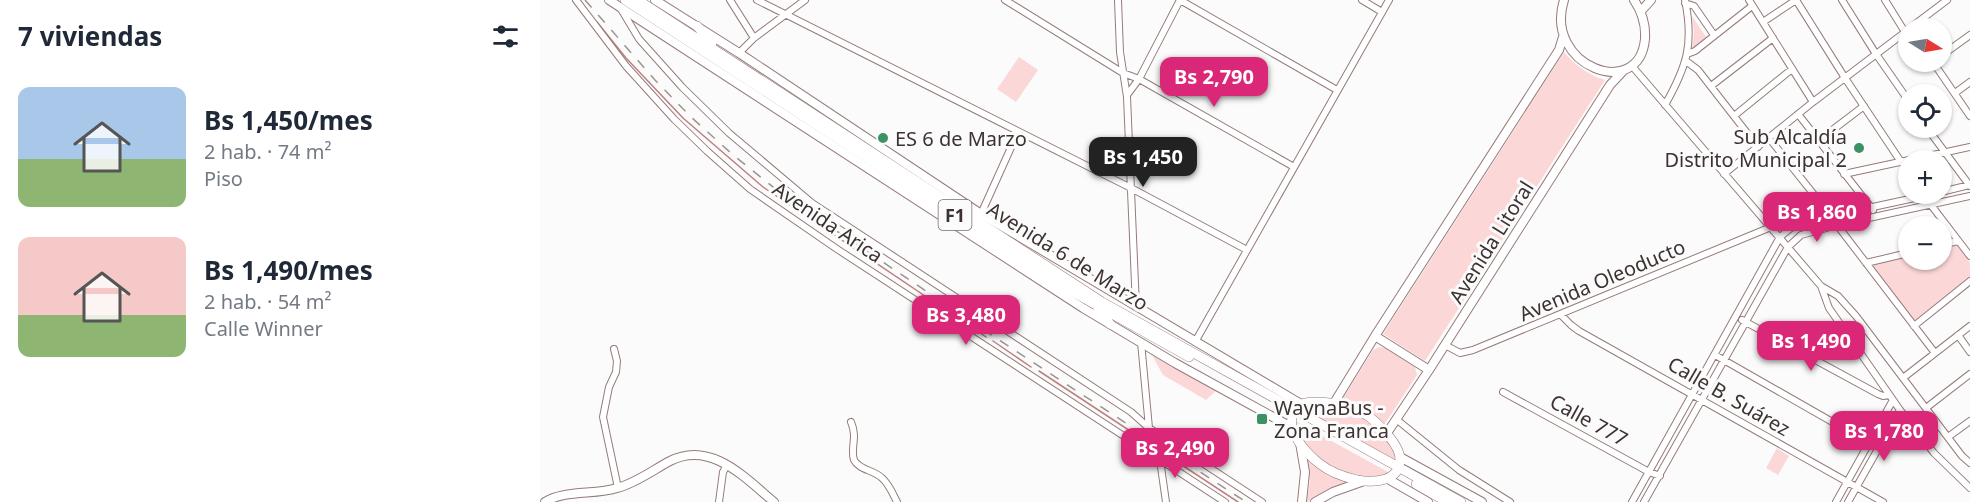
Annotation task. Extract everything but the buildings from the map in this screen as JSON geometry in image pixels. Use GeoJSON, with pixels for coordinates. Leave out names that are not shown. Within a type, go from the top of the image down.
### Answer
{"type":"FeatureCollection","features":[{"type":"Feature","properties":{"kind":"highway","name":"Avenida 6 de Marzo"},"geometry":{"type":"LineString","coordinates":[[639,0],[1102,302],[1461,502]]}},
{"type":"Feature","properties":{"kind":"highway","name":"Avenida 6 de Marzo"},"geometry":{"type":"LineString","coordinates":[[623,4],[1066,288],[1297,409]]}},
{"type":"Feature","properties":{"kind":"highway"},"geometry":{"type":"LineString","coordinates":[[697,26],[719,52]]}},
{"type":"Feature","properties":{"kind":"highway"},"geometry":{"type":"LineString","coordinates":[[1095,305],[1110,324]]}},
{"type":"Feature","properties":{"kind":"highway"},"geometry":{"type":"LineString","coordinates":[[1320,402],[1334,403],[1350,407],[1368,416],[1387,434],[1398,465],[1388,479],[1364,482],[1340,475],[1328,470],[1309,455],[1300,443],[1291,420],[1297,409],[1320,402]]}},
{"type":"Feature","properties":{"kind":"highway","name":"Avenida 6 de Marzo"},"geometry":{"type":"LineString","coordinates":[[1398,465],[1447,502]]}},
{"type":"Feature","properties":{"kind":"main road","name":"Avenida 6 de Marzo"},"geometry":{"type":"LineString","coordinates":[[609,0],[623,4],[1003,257],[1110,324],[1293,428]]}},
{"type":"Feature","properties":{"kind":"main road","name":"Avenida 6 de Marzo"},"geometry":{"type":"LineString","coordinates":[[655,0],[740,53],[981,214],[1195,342],[1297,409]]}},
{"type":"Feature","properties":{"kind":"main road"},"geometry":{"type":"LineString","coordinates":[[1563,0],[1560,18],[1563,37],[1570,49],[1584,63],[1611,73],[1628,68]]}},
{"type":"Feature","properties":{"kind":"main road"},"geometry":{"type":"LineString","coordinates":[[1634,0],[1641,11],[1651,0]]}},
{"type":"Feature","properties":{"kind":"main road","name":"Avenida Litoral"},"geometry":{"type":"LineString","coordinates":[[1387,434],[1610,84],[1639,58],[1644,46],[1645,35],[1641,11]]}},
{"type":"Feature","properties":{"kind":"main road"},"geometry":{"type":"LineString","coordinates":[[1334,403],[1559,50],[1563,37]]}},
{"type":"Feature","properties":{"kind":"main road"},"geometry":{"type":"LineString","coordinates":[[1375,336],[1429,370]]}},
{"type":"Feature","properties":{"kind":"main road"},"geometry":{"type":"LineString","coordinates":[[1300,443],[1305,472],[1302,502]]}},
{"type":"Feature","properties":{"kind":"main road"},"geometry":{"type":"LineString","coordinates":[[545,502],[564,496],[593,494],[618,488],[673,459],[686,455],[706,455],[718,459],[774,502]]}},
{"type":"Feature","properties":{"kind":"main road","name":"Avenida 6 de Marzo"},"geometry":{"type":"LineString","coordinates":[[1398,465],[1482,502]]}},
{"type":"Feature","properties":{"kind":"main road"},"geometry":{"type":"LineString","coordinates":[[1388,479],[1428,502]]}},
{"type":"Feature","properties":{"kind":"main road"},"geometry":{"type":"LineString","coordinates":[[1315,502],[1334,492],[1364,482]]}},
{"type":"Feature","properties":{"kind":"street","name":"Avenida Arica"},"geometry":{"type":"LineString","coordinates":[[576,0],[626,66],[674,119],[750,189],[837,249],[1225,502]]}},
{"type":"Feature","properties":{"kind":"street"},"geometry":{"type":"LineString","coordinates":[[730,0],[754,38]]}},
{"type":"Feature","properties":{"kind":"street"},"geometry":{"type":"LineString","coordinates":[[757,0],[1131,188],[1246,250]]}},
{"type":"Feature","properties":{"kind":"street"},"geometry":{"type":"LineString","coordinates":[[740,53],[754,38],[805,0]]}},
{"type":"Feature","properties":{"kind":"street"},"geometry":{"type":"LineString","coordinates":[[1005,0],[1123,73],[1294,167]]}},
{"type":"Feature","properties":{"kind":"street"},"geometry":{"type":"LineString","coordinates":[[1119,0],[1120,52],[1127,95],[1136,307]]}},
{"type":"Feature","properties":{"kind":"street"},"geometry":{"type":"LineString","coordinates":[[1127,95],[1139,80],[1180,0],[1337,90]]}},
{"type":"Feature","properties":{"kind":"street"},"geometry":{"type":"LineString","coordinates":[[1362,0],[1382,12]]}},
{"type":"Feature","properties":{"kind":"street"},"geometry":{"type":"LineString","coordinates":[[1195,342],[1389,0]]}},
{"type":"Feature","properties":{"kind":"street"},"geometry":{"type":"LineString","coordinates":[[1763,22],[1796,0],[1898,157]]}},
{"type":"Feature","properties":{"kind":"street"},"geometry":{"type":"LineString","coordinates":[[1842,0],[1898,86]]}},
{"type":"Feature","properties":{"kind":"street"},"geometry":{"type":"LineString","coordinates":[[1885,0],[1899,18]]}},
{"type":"Feature","properties":{"kind":"street"},"geometry":{"type":"LineString","coordinates":[[1934,0],[1939,7]]}},
{"type":"Feature","properties":{"kind":"street"},"geometry":{"type":"LineString","coordinates":[[1924,18],[1947,0]]}},
{"type":"Feature","properties":{"kind":"street"},"geometry":{"type":"LineString","coordinates":[[1685,1],[1694,6],[1714,35]]}},
{"type":"Feature","properties":{"kind":"street"},"geometry":{"type":"LineString","coordinates":[[1665,105],[1680,76],[1686,57],[1689,24],[1685,1]]}},
{"type":"Feature","properties":{"kind":"street"},"geometry":{"type":"LineString","coordinates":[[1686,57],[1750,3],[1813,102]]}},
{"type":"Feature","properties":{"kind":"street","name":"Avenida Arica"},"geometry":{"type":"LineString","coordinates":[[623,4],[639,39],[682,87],[729,133],[803,196],[1131,412],[1149,428],[1262,502]]}},
{"type":"Feature","properties":{"kind":"street"},"geometry":{"type":"LineString","coordinates":[[1952,48],[1970,35]]}},
{"type":"Feature","properties":{"kind":"street"},"geometry":{"type":"LineString","coordinates":[[1711,86],[1773,38]]}},
{"type":"Feature","properties":{"kind":"street"},"geometry":{"type":"LineString","coordinates":[[1724,174],[1898,38]]}},
{"type":"Feature","properties":{"kind":"street"},"geometry":{"type":"LineString","coordinates":[[1686,57],[1758,147]]}},
{"type":"Feature","properties":{"kind":"street"},"geometry":{"type":"LineString","coordinates":[[1628,68],[1665,105],[1821,285],[1838,296],[1970,463]]}},
{"type":"Feature","properties":{"kind":"street"},"geometry":{"type":"LineString","coordinates":[[1734,116],[1792,69]]}},
{"type":"Feature","properties":{"kind":"street"},"geometry":{"type":"LineString","coordinates":[[1940,72],[1970,116]]}},
{"type":"Feature","properties":{"kind":"street"},"geometry":{"type":"LineString","coordinates":[[1955,93],[1970,82]]}},
{"type":"Feature","properties":{"kind":"street"},"geometry":{"type":"LineString","coordinates":[[1818,141],[1864,106]]}},
{"type":"Feature","properties":{"kind":"street"},"geometry":{"type":"LineString","coordinates":[[1798,114],[1872,207],[1876,216]]}},
{"type":"Feature","properties":{"kind":"street"},"geometry":{"type":"LineString","coordinates":[[981,214],[1018,132]]}},
{"type":"Feature","properties":{"kind":"street"},"geometry":{"type":"LineString","coordinates":[[1768,138],[1831,216]]}},
{"type":"Feature","properties":{"kind":"street"},"geometry":{"type":"LineString","coordinates":[[1952,151],[1970,147]]}},
{"type":"Feature","properties":{"kind":"street"},"geometry":{"type":"LineString","coordinates":[[1952,162],[1970,186],[1952,190]]}},
{"type":"Feature","properties":{"kind":"street"},"geometry":{"type":"LineString","coordinates":[[1844,174],[1898,163]]}},
{"type":"Feature","properties":{"kind":"street"},"geometry":{"type":"LineString","coordinates":[[1644,502],[1788,247],[1801,235],[1970,196]]}},
{"type":"Feature","properties":{"kind":"street"},"geometry":{"type":"LineString","coordinates":[[1632,502],[1780,237],[1791,228],[1831,216],[1898,201]]}},
{"type":"Feature","properties":{"kind":"street"},"geometry":{"type":"LineString","coordinates":[[1931,205],[1970,256]]}},
{"type":"Feature","properties":{"kind":"street"},"geometry":{"type":"LineString","coordinates":[[1838,225],[1935,353]]}},
{"type":"Feature","properties":{"kind":"street","name":"Avenida Oleoducto"},"geometry":{"type":"LineString","coordinates":[[1445,345],[1460,353],[1473,351],[1771,227]]}},
{"type":"Feature","properties":{"kind":"street"},"geometry":{"type":"LineString","coordinates":[[1952,242],[1958,241]]}},
{"type":"Feature","properties":{"kind":"street"},"geometry":{"type":"LineString","coordinates":[[1866,263],[1898,255]]}},
{"type":"Feature","properties":{"kind":"street"},"geometry":{"type":"LineString","coordinates":[[1914,326],[1970,281]]}},
{"type":"Feature","properties":{"kind":"street"},"geometry":{"type":"LineString","coordinates":[[1821,285],[1829,308],[1900,410],[1934,453],[1970,488]]}},
{"type":"Feature","properties":{"kind":"street","name":"Calle B. Suárez"},"geometry":{"type":"LineString","coordinates":[[1561,315],[1579,331],[1883,502]]}},
{"type":"Feature","properties":{"kind":"street"},"geometry":{"type":"LineString","coordinates":[[1736,317],[1878,394],[1891,397]]}},
{"type":"Feature","properties":{"kind":"street"},"geometry":{"type":"LineString","coordinates":[[1903,378],[1970,326]]}},
{"type":"Feature","properties":{"kind":"street"},"geometry":{"type":"LineString","coordinates":[[1958,335],[1970,352]]}},
{"type":"Feature","properties":{"kind":"street"},"geometry":{"type":"LineString","coordinates":[[1141,342],[1149,428]]}},
{"type":"Feature","properties":{"kind":"street"},"geometry":{"type":"LineString","coordinates":[[614,350],[617,361],[616,372],[609,387],[603,417],[618,488]]}},
{"type":"Feature","properties":{"kind":"street"},"geometry":{"type":"LineString","coordinates":[[1714,355],[1878,448]]}},
{"type":"Feature","properties":{"kind":"street"},"geometry":{"type":"LineString","coordinates":[[1926,408],[1970,374]]}},
{"type":"Feature","properties":{"kind":"street","name":"Calle 777"},"geometry":{"type":"LineString","coordinates":[[1503,392],[1660,476]]}},
{"type":"Feature","properties":{"kind":"street"},"geometry":{"type":"LineString","coordinates":[[1836,502],[1869,443],[1891,397]]}},
{"type":"Feature","properties":{"kind":"street"},"geometry":{"type":"LineString","coordinates":[[1848,502],[1900,410]]}},
{"type":"Feature","properties":{"kind":"street"},"geometry":{"type":"LineString","coordinates":[[1396,419],[1459,470],[1510,502]]}},
{"type":"Feature","properties":{"kind":"street"},"geometry":{"type":"LineString","coordinates":[[1948,437],[1970,421]]}},
{"type":"Feature","properties":{"kind":"street"},"geometry":{"type":"LineString","coordinates":[[851,422],[855,432],[853,452],[855,461],[861,467],[882,478],[893,492],[897,502]]}},
{"type":"Feature","properties":{"kind":"street"},"geometry":{"type":"LineString","coordinates":[[1160,460],[1166,502]]}},
{"type":"Feature","properties":{"kind":"street"},"geometry":{"type":"LineString","coordinates":[[719,502],[723,472],[727,465]]}},
{"type":"Feature","properties":{"kind":"street"},"geometry":{"type":"LineString","coordinates":[[1964,482],[1970,476]]}},
{"type":"Feature","properties":{"kind":"shaded area"},"geometry":{"type":"Polygon","coordinates":[[[1692,16],[1706,37],[1692,50],[1694,33],[1692,16]]]}},
{"type":"Feature","properties":{"kind":"shaded area"},"geometry":{"type":"Polygon","coordinates":[[[1564,52],[1582,69],[1605,80],[1425,361],[1383,334],[1564,52]]]}},
{"type":"Feature","properties":{"kind":"shaded area"},"geometry":{"type":"Polygon","coordinates":[[[1019,57],[1038,70],[1016,102],[997,89],[1019,57]]]}},
{"type":"Feature","properties":{"kind":"shaded area"},"geometry":{"type":"Polygon","coordinates":[[[1956,244],[1970,263],[1970,279],[1915,321],[1870,265],[1898,258],[1898,270],[1952,270],[1952,245],[1956,244]]]}},
{"type":"Feature","properties":{"kind":"shaded area"},"geometry":{"type":"Polygon","coordinates":[[[1379,347],[1385,348],[1415,367],[1417,375],[1384,425],[1358,406],[1342,400],[1373,350],[1379,347]]]}},
{"type":"Feature","properties":{"kind":"shaded area"},"geometry":{"type":"Polygon","coordinates":[[[1152,355],[1216,391],[1206,400],[1163,375],[1152,355]]]}},
{"type":"Feature","properties":{"kind":"shaded area"},"geometry":{"type":"Polygon","coordinates":[[[1317,405],[1342,409],[1367,420],[1387,438],[1396,462],[1302,408],[1317,405]]]}},
{"type":"Feature","properties":{"kind":"shaded area"},"geometry":{"type":"Polygon","coordinates":[[[1295,421],[1390,473],[1377,478],[1364,478],[1338,471],[1326,464],[1306,445],[1295,421]]]}},
{"type":"Feature","properties":{"kind":"shaded area"},"geometry":{"type":"Polygon","coordinates":[[[1777,448],[1789,456],[1778,475],[1766,468],[1777,448]]]}},
{"type":"Feature","properties":{"kind":"shaded area"},"geometry":{"type":"Polygon","coordinates":[[[1306,456],[1326,472],[1350,483],[1331,489],[1307,502],[1310,480],[1306,456]]]}},
{"type":"Feature","properties":{"kind":"waterway"},"geometry":{"type":"LineString","coordinates":[[597,22],[626,58],[683,118],[763,187],[986,337]]}},
{"type":"Feature","properties":{"kind":"waterway"},"geometry":{"type":"LineString","coordinates":[[993,341],[1031,367]]}},
{"type":"Feature","properties":{"kind":"waterway"},"geometry":{"type":"LineString","coordinates":[[1039,371],[1238,502]]}},
{"type":"Feature","properties":{"kind":"railway"},"geometry":{"type":"LineString","coordinates":[[585,0],[655,80],[691,117],[783,195],[1246,502]]}},
{"type":"Feature","properties":{"kind":"place","name":"ES 6 de Marzo"},"geometry":{"type":"Point","coordinates":[883,138]}},
{"type":"Feature","properties":{"kind":"place","name":"Sub Alcaldía Distrito Municipal 2"},"geometry":{"type":"Point","coordinates":[1859,148]}},
{"type":"Feature","properties":{"kind":"place","name":"WaynaBus - Zona Franca"},"geometry":{"type":"Point","coordinates":[1262,419]}}]}
